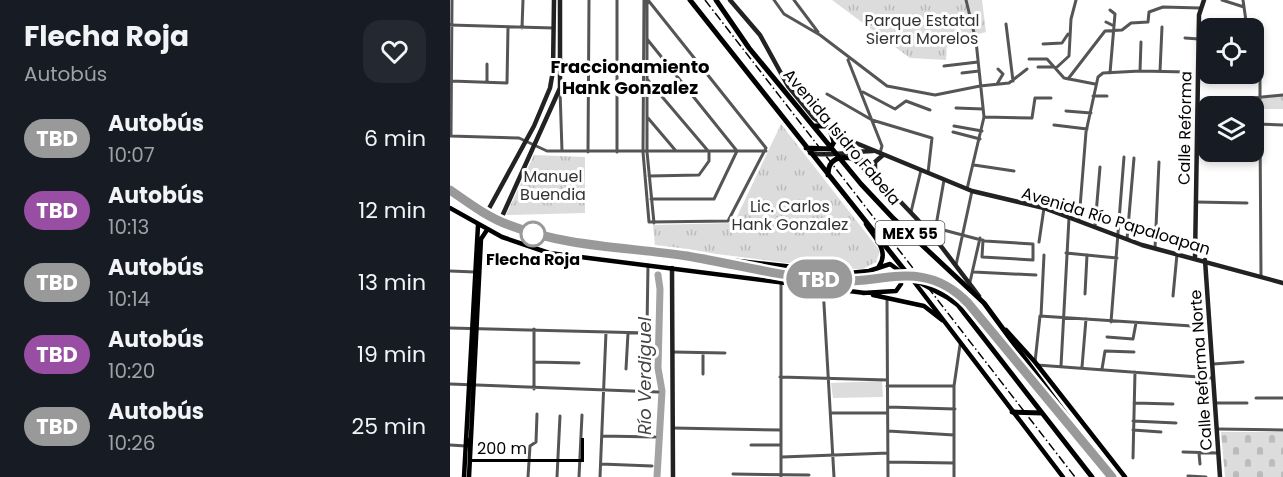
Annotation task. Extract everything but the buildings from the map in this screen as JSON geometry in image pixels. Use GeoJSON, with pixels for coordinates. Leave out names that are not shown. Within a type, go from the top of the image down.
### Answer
{"type":"FeatureCollection","features":[{"type":"Feature","properties":{"kind":"highway","name":"Avenida Isidro Fabela"},"geometry":{"type":"LineString","coordinates":[[690,0],[910,277]]}},
{"type":"Feature","properties":{"kind":"highway","name":"Avenida Isidro Fabela"},"geometry":{"type":"LineString","coordinates":[[716,0],[749,48],[887,212],[984,303]]}},
{"type":"Feature","properties":{"kind":"highway"},"geometry":{"type":"LineString","coordinates":[[814,118],[814,126],[824,126]]}},
{"type":"Feature","properties":{"kind":"highway"},"geometry":{"type":"LineString","coordinates":[[808,150],[832,147],[834,139],[830,130]]}},
{"type":"Feature","properties":{"kind":"highway"},"geometry":{"type":"LineString","coordinates":[[828,175],[830,163],[839,155],[849,158],[860,162],[897,199]]}},
{"type":"Feature","properties":{"kind":"highway"},"geometry":{"type":"LineString","coordinates":[[690,257],[826,280],[851,281],[905,274],[925,277],[942,283],[968,303],[1092,450]]}},
{"type":"Feature","properties":{"kind":"highway","name":"MEX 55"},"geometry":{"type":"LineString","coordinates":[[910,277],[958,305],[1092,477]]}},
{"type":"Feature","properties":{"kind":"highway","name":"MEX 55"},"geometry":{"type":"LineString","coordinates":[[984,303],[1112,477]]}},
{"type":"Feature","properties":{"kind":"highway"},"geometry":{"type":"LineString","coordinates":[[1012,411],[1042,413]]}},
{"type":"Feature","properties":{"kind":"main road"},"geometry":{"type":"LineString","coordinates":[[486,214],[542,108],[552,80],[554,0]]}},
{"type":"Feature","properties":{"kind":"main road"},"geometry":{"type":"LineString","coordinates":[[500,221],[560,88],[560,0]]}},
{"type":"Feature","properties":{"kind":"main road","name":"Avenida Isidro Fabela"},"geometry":{"type":"LineString","coordinates":[[730,0],[760,35],[788,86],[814,118],[839,136],[934,237],[984,303]]}},
{"type":"Feature","properties":{"kind":"main road","name":"Calle Reforma"},"geometry":{"type":"LineString","coordinates":[[1200,18],[1200,8],[1204,0]]}},
{"type":"Feature","properties":{"kind":"main road","name":"Calle Reforma"},"geometry":{"type":"LineString","coordinates":[[1195,258],[1198,132]]}},
{"type":"Feature","properties":{"kind":"main road","name":"Avenida Río Papaloapan"},"geometry":{"type":"LineString","coordinates":[[839,136],[970,190],[1044,208],[1155,248],[1283,284]]}},
{"type":"Feature","properties":{"kind":"main road","name":"Avenida Río Papaloapan"},"geometry":{"type":"LineString","coordinates":[[808,150],[839,155],[854,151],[880,153]]}},
{"type":"Feature","properties":{"kind":"main road"},"geometry":{"type":"LineString","coordinates":[[875,175],[875,162],[880,153]]}},
{"type":"Feature","properties":{"kind":"main road"},"geometry":{"type":"LineString","coordinates":[[450,190],[500,221],[554,238],[690,257],[840,273],[869,272],[890,264],[897,267],[902,276],[900,286],[888,293],[863,293]]}},
{"type":"Feature","properties":{"kind":"main road"},"geometry":{"type":"LineString","coordinates":[[450,208],[487,230],[516,243],[549,253],[863,293],[924,306],[942,320]]}},
{"type":"Feature","properties":{"kind":"main road"},"geometry":{"type":"LineString","coordinates":[[859,214],[884,252],[883,260],[878,267]]}},
{"type":"Feature","properties":{"kind":"main road"},"geometry":{"type":"LineString","coordinates":[[469,477],[478,225]]}},
{"type":"Feature","properties":{"kind":"main road"},"geometry":{"type":"LineString","coordinates":[[477,272],[481,239],[487,230]]}},
{"type":"Feature","properties":{"kind":"main road","name":"Calle Reforma Norte"},"geometry":{"type":"LineString","coordinates":[[1204,260],[1220,477]]}},
{"type":"Feature","properties":{"kind":"main road"},"geometry":{"type":"LineString","coordinates":[[672,268],[673,477]]}},
{"type":"Feature","properties":{"kind":"main road"},"geometry":{"type":"LineString","coordinates":[[910,277],[1063,477]]}},
{"type":"Feature","properties":{"kind":"main road"},"geometry":{"type":"LineString","coordinates":[[1006,330],[1036,364],[1125,477]]}},
{"type":"Feature","properties":{"kind":"main road"},"geometry":{"type":"LineString","coordinates":[[464,477],[472,386]]}},
{"type":"Feature","properties":{"kind":"street"},"geometry":{"type":"LineString","coordinates":[[452,0],[451,136],[526,140],[543,150],[562,151],[709,152],[766,149]]}},
{"type":"Feature","properties":{"kind":"street"},"geometry":{"type":"LineString","coordinates":[[522,28],[523,0]]}},
{"type":"Feature","properties":{"kind":"street"},"geometry":{"type":"LineString","coordinates":[[588,152],[589,0]]}},
{"type":"Feature","properties":{"kind":"street"},"geometry":{"type":"LineString","coordinates":[[616,0],[617,152]]}},
{"type":"Feature","properties":{"kind":"street"},"geometry":{"type":"LineString","coordinates":[[646,0],[645,152],[654,223]]}},
{"type":"Feature","properties":{"kind":"street"},"geometry":{"type":"LineString","coordinates":[[646,0],[645,152],[649,222],[728,221],[766,149]]}},
{"type":"Feature","properties":{"kind":"street"},"geometry":{"type":"LineString","coordinates":[[646,0],[766,149]]}},
{"type":"Feature","properties":{"kind":"street"},"geometry":{"type":"LineString","coordinates":[[774,0],[784,14],[820,35],[882,84],[925,94],[940,94],[1013,81],[1027,69]]}},
{"type":"Feature","properties":{"kind":"street"},"geometry":{"type":"LineString","coordinates":[[794,0],[820,35]]}},
{"type":"Feature","properties":{"kind":"street"},"geometry":{"type":"LineString","coordinates":[[956,265],[984,117],[978,62],[966,0]]}},
{"type":"Feature","properties":{"kind":"street"},"geometry":{"type":"LineString","coordinates":[[1038,67],[1055,67],[1069,56],[1070,30],[1076,0]]}},
{"type":"Feature","properties":{"kind":"street"},"geometry":{"type":"LineString","coordinates":[[1222,0],[1244,7]]}},
{"type":"Feature","properties":{"kind":"street"},"geometry":{"type":"LineString","coordinates":[[1243,0],[1246,18]]}},
{"type":"Feature","properties":{"kind":"street"},"geometry":{"type":"LineString","coordinates":[[1068,79],[1104,32],[1122,30],[1131,22],[1148,22],[1149,14],[1153,10],[1167,7],[1200,8]]}},
{"type":"Feature","properties":{"kind":"street"},"geometry":{"type":"LineString","coordinates":[[1110,10],[1115,14],[1112,24],[1110,73]]}},
{"type":"Feature","properties":{"kind":"street"},"geometry":{"type":"LineString","coordinates":[[1106,22],[1112,24]]}},
{"type":"Feature","properties":{"kind":"street"},"geometry":{"type":"LineString","coordinates":[[1006,24],[1013,81]]}},
{"type":"Feature","properties":{"kind":"street"},"geometry":{"type":"LineString","coordinates":[[452,25],[554,28]]}},
{"type":"Feature","properties":{"kind":"street"},"geometry":{"type":"LineString","coordinates":[[451,81],[507,82],[508,27]]}},
{"type":"Feature","properties":{"kind":"street"},"geometry":{"type":"LineString","coordinates":[[1160,71],[1162,27]]}},
{"type":"Feature","properties":{"kind":"street"},"geometry":{"type":"LineString","coordinates":[[1043,44],[1062,44],[1070,30]]}},
{"type":"Feature","properties":{"kind":"street"},"geometry":{"type":"LineString","coordinates":[[1185,38],[1198,39]]}},
{"type":"Feature","properties":{"kind":"street"},"geometry":{"type":"LineString","coordinates":[[647,39],[737,151]]}},
{"type":"Feature","properties":{"kind":"street"},"geometry":{"type":"LineString","coordinates":[[1140,71],[1141,42]]}},
{"type":"Feature","properties":{"kind":"street"},"geometry":{"type":"LineString","coordinates":[[847,58],[882,146],[880,153]]}},
{"type":"Feature","properties":{"kind":"street"},"geometry":{"type":"LineString","coordinates":[[1029,59],[1047,59],[1062,76],[1095,84]]}},
{"type":"Feature","properties":{"kind":"street"},"geometry":{"type":"LineString","coordinates":[[944,66],[978,62]]}},
{"type":"Feature","properties":{"kind":"street"},"geometry":{"type":"LineString","coordinates":[[487,64],[487,82]]}},
{"type":"Feature","properties":{"kind":"street"},"geometry":{"type":"LineString","coordinates":[[997,84],[1003,74],[998,69]]}},
{"type":"Feature","properties":{"kind":"street"},"geometry":{"type":"LineString","coordinates":[[962,73],[979,71]]}},
{"type":"Feature","properties":{"kind":"street"},"geometry":{"type":"LineString","coordinates":[[1079,220],[1087,129],[1095,84],[1103,73],[1187,72]]}},
{"type":"Feature","properties":{"kind":"street"},"geometry":{"type":"LineString","coordinates":[[645,78],[709,152],[709,160],[699,175],[649,176]]}},
{"type":"Feature","properties":{"kind":"street"},"geometry":{"type":"LineString","coordinates":[[560,88],[562,151]]}},
{"type":"Feature","properties":{"kind":"street"},"geometry":{"type":"LineString","coordinates":[[861,92],[895,110],[906,101],[930,110]]}},
{"type":"Feature","properties":{"kind":"street"},"geometry":{"type":"LineString","coordinates":[[827,94],[872,120],[932,138],[928,173]]}},
{"type":"Feature","properties":{"kind":"street"},"geometry":{"type":"LineString","coordinates":[[1264,98],[1283,95]]}},
{"type":"Feature","properties":{"kind":"street"},"geometry":{"type":"LineString","coordinates":[[1093,96],[1107,96]]}},
{"type":"Feature","properties":{"kind":"street"},"geometry":{"type":"LineString","coordinates":[[984,117],[1032,118],[1035,98],[1051,98]]}},
{"type":"Feature","properties":{"kind":"street"},"geometry":{"type":"LineString","coordinates":[[956,108],[983,109]]}},
{"type":"Feature","properties":{"kind":"street"},"geometry":{"type":"LineString","coordinates":[[1066,111],[1090,113]]}},
{"type":"Feature","properties":{"kind":"street"},"geometry":{"type":"LineString","coordinates":[[647,117],[676,151]]}},
{"type":"Feature","properties":{"kind":"street"},"geometry":{"type":"LineString","coordinates":[[1264,124],[1283,124]]}},
{"type":"Feature","properties":{"kind":"street"},"geometry":{"type":"LineString","coordinates":[[1054,125],[1087,129]]}},
{"type":"Feature","properties":{"kind":"street"},"geometry":{"type":"LineString","coordinates":[[954,126],[982,131]]}},
{"type":"Feature","properties":{"kind":"street"},"geometry":{"type":"LineString","coordinates":[[953,132],[980,139]]}},
{"type":"Feature","properties":{"kind":"street"},"geometry":{"type":"LineString","coordinates":[[651,199],[714,199],[737,151]]}},
{"type":"Feature","properties":{"kind":"street"},"geometry":{"type":"LineString","coordinates":[[1111,322],[1124,157]]}},
{"type":"Feature","properties":{"kind":"street"},"geometry":{"type":"LineString","coordinates":[[1127,239],[1134,158]]}},
{"type":"Feature","properties":{"kind":"street"},"geometry":{"type":"LineString","coordinates":[[1155,248],[1160,162]]}},
{"type":"Feature","properties":{"kind":"street"},"geometry":{"type":"LineString","coordinates":[[1260,162],[1261,276]]}},
{"type":"Feature","properties":{"kind":"street"},"geometry":{"type":"LineString","coordinates":[[974,165],[1014,171]]}},
{"type":"Feature","properties":{"kind":"street"},"geometry":{"type":"LineString","coordinates":[[1095,226],[1100,167]]}},
{"type":"Feature","properties":{"kind":"street"},"geometry":{"type":"LineString","coordinates":[[911,213],[921,170]]}},
{"type":"Feature","properties":{"kind":"street"},"geometry":{"type":"LineString","coordinates":[[934,237],[944,180]]}},
{"type":"Feature","properties":{"kind":"street"},"geometry":{"type":"LineString","coordinates":[[1196,202],[1247,203]]}},
{"type":"Feature","properties":{"kind":"street"},"geometry":{"type":"LineString","coordinates":[[1039,242],[1044,208]]}},
{"type":"Feature","properties":{"kind":"street"},"geometry":{"type":"LineString","coordinates":[[1061,366],[1069,217]]}},
{"type":"Feature","properties":{"kind":"street"},"geometry":{"type":"LineString","coordinates":[[936,228],[982,239],[1033,244],[1033,260],[982,257],[982,239]]}},
{"type":"Feature","properties":{"kind":"street"},"geometry":{"type":"LineString","coordinates":[[970,282],[982,239]]}},
{"type":"Feature","properties":{"kind":"street"},"geometry":{"type":"LineString","coordinates":[[1066,253],[1117,258]]}},
{"type":"Feature","properties":{"kind":"street"},"geometry":{"type":"LineString","coordinates":[[1173,297],[1177,254]]}},
{"type":"Feature","properties":{"kind":"street"},"geometry":{"type":"LineString","coordinates":[[1044,255],[1036,364],[1213,378]]}},
{"type":"Feature","properties":{"kind":"street"},"geometry":{"type":"LineString","coordinates":[[1085,294],[1087,255]]}},
{"type":"Feature","properties":{"kind":"street"},"geometry":{"type":"LineString","coordinates":[[646,391],[648,265]]}},
{"type":"Feature","properties":{"kind":"street"},"geometry":{"type":"LineString","coordinates":[[450,271],[477,272]]}},
{"type":"Feature","properties":{"kind":"street"},"geometry":{"type":"LineString","coordinates":[[974,272],[1036,275]]}},
{"type":"Feature","properties":{"kind":"street"},"geometry":{"type":"LineString","coordinates":[[781,282],[781,476]]}},
{"type":"Feature","properties":{"kind":"street"},"geometry":{"type":"LineString","coordinates":[[823,287],[834,477]]}},
{"type":"Feature","properties":{"kind":"street"},"geometry":{"type":"LineString","coordinates":[[886,297],[888,477]]}},
{"type":"Feature","properties":{"kind":"street"},"geometry":{"type":"LineString","coordinates":[[1040,316],[1192,326]]}},
{"type":"Feature","properties":{"kind":"street"},"geometry":{"type":"LineString","coordinates":[[1082,367],[1086,320]]}},
{"type":"Feature","properties":{"kind":"street"},"geometry":{"type":"LineString","coordinates":[[1107,337],[1133,339],[1136,323]]}},
{"type":"Feature","properties":{"kind":"street"},"geometry":{"type":"LineString","coordinates":[[450,328],[648,333]]}},
{"type":"Feature","properties":{"kind":"street"},"geometry":{"type":"LineString","coordinates":[[534,329],[534,389]]}},
{"type":"Feature","properties":{"kind":"street"},"geometry":{"type":"LineString","coordinates":[[600,477],[606,332]]}},
{"type":"Feature","properties":{"kind":"street"},"geometry":{"type":"LineString","coordinates":[[626,369],[628,333]]}},
{"type":"Feature","properties":{"kind":"street"},"geometry":{"type":"LineString","coordinates":[[954,477],[954,387],[960,345]]}},
{"type":"Feature","properties":{"kind":"street"},"geometry":{"type":"LineString","coordinates":[[1102,369],[1105,351],[1134,352]]}},
{"type":"Feature","properties":{"kind":"street"},"geometry":{"type":"LineString","coordinates":[[673,352],[724,353]]}},
{"type":"Feature","properties":{"kind":"street"},"geometry":{"type":"LineString","coordinates":[[703,353],[703,374]]}},
{"type":"Feature","properties":{"kind":"street"},"geometry":{"type":"LineString","coordinates":[[534,362],[579,363]]}},
{"type":"Feature","properties":{"kind":"street"},"geometry":{"type":"LineString","coordinates":[[1213,364],[1243,362]]}},
{"type":"Feature","properties":{"kind":"street"},"geometry":{"type":"LineString","coordinates":[[1133,458],[1135,372]]}},
{"type":"Feature","properties":{"kind":"street"},"geometry":{"type":"LineString","coordinates":[[780,377],[887,380]]}},
{"type":"Feature","properties":{"kind":"street"},"geometry":{"type":"LineString","coordinates":[[450,384],[658,392]]}},
{"type":"Feature","properties":{"kind":"street"},"geometry":{"type":"LineString","coordinates":[[887,386],[954,387]]}},
{"type":"Feature","properties":{"kind":"street"},"geometry":{"type":"LineString","coordinates":[[1256,398],[1283,398]]}},
{"type":"Feature","properties":{"kind":"street"},"geometry":{"type":"LineString","coordinates":[[1134,403],[1173,404]]}},
{"type":"Feature","properties":{"kind":"street"},"geometry":{"type":"LineString","coordinates":[[1215,403],[1247,403]]}},
{"type":"Feature","properties":{"kind":"street"},"geometry":{"type":"LineString","coordinates":[[887,407],[955,409]]}},
{"type":"Feature","properties":{"kind":"street"},"geometry":{"type":"LineString","coordinates":[[831,413],[887,413]]}},
{"type":"Feature","properties":{"kind":"street"},"geometry":{"type":"LineString","coordinates":[[528,477],[530,446],[536,442],[537,414]]}},
{"type":"Feature","properties":{"kind":"street"},"geometry":{"type":"LineString","coordinates":[[579,477],[582,415]]}},
{"type":"Feature","properties":{"kind":"street"},"geometry":{"type":"LineString","coordinates":[[557,477],[560,416]]}},
{"type":"Feature","properties":{"kind":"street"},"geometry":{"type":"LineString","coordinates":[[1133,421],[1176,423]]}},
{"type":"Feature","properties":{"kind":"street"},"geometry":{"type":"LineString","coordinates":[[673,428],[781,430]]}},
{"type":"Feature","properties":{"kind":"street"},"geometry":{"type":"LineString","coordinates":[[1217,429],[1283,430]]}},
{"type":"Feature","properties":{"kind":"street"},"geometry":{"type":"LineString","coordinates":[[1133,430],[1161,432]]}},
{"type":"Feature","properties":{"kind":"street"},"geometry":{"type":"LineString","coordinates":[[888,431],[954,435]]}},
{"type":"Feature","properties":{"kind":"street"},"geometry":{"type":"LineString","coordinates":[[602,436],[655,437]]}},
{"type":"Feature","properties":{"kind":"street"},"geometry":{"type":"LineString","coordinates":[[450,445],[466,446]]}},
{"type":"Feature","properties":{"kind":"street"},"geometry":{"type":"LineString","coordinates":[[752,445],[781,446]]}},
{"type":"Feature","properties":{"kind":"street"},"geometry":{"type":"LineString","coordinates":[[1183,452],[1218,453]]}},
{"type":"Feature","properties":{"kind":"street"},"geometry":{"type":"LineString","coordinates":[[781,457],[888,453]]}},
{"type":"Feature","properties":{"kind":"street"},"geometry":{"type":"LineString","coordinates":[[1199,453],[1200,464]]}},
{"type":"Feature","properties":{"kind":"street"},"geometry":{"type":"LineString","coordinates":[[888,462],[954,463]]}},
{"type":"Feature","properties":{"kind":"street"},"geometry":{"type":"LineString","coordinates":[[601,464],[652,466]]}},
{"type":"Feature","properties":{"kind":"street"},"geometry":{"type":"LineString","coordinates":[[733,474],[809,475]]}},
{"type":"Feature","properties":{"kind":"street"},"geometry":{"type":"LineString","coordinates":[[1188,476],[1206,477]]}},
{"type":"Feature","properties":{"kind":"green space","name":"Parque Estatal Sierra Morelos"},"geometry":{"type":"Polygon","coordinates":[[[832,0],[982,0],[986,32],[947,43],[946,60],[910,58],[832,0]]]}},
{"type":"Feature","properties":{"kind":"green space"},"geometry":{"type":"Polygon","coordinates":[[[1283,96],[1283,109],[1264,109],[1264,98],[1283,96]]]}},
{"type":"Feature","properties":{"kind":"green space","name":"Lic. Carlos Hank Gonzalez"},"geometry":{"type":"Polygon","coordinates":[[[781,124],[880,251],[876,262],[863,269],[833,269],[655,246],[653,225],[734,223],[781,124]]]}},
{"type":"Feature","properties":{"kind":"green space","name":"Manuel Buendia"},"geometry":{"type":"Polygon","coordinates":[[[534,155],[585,157],[585,213],[506,215],[534,155]]]}},
{"type":"Feature","properties":{"kind":"green space"},"geometry":{"type":"Polygon","coordinates":[[[882,381],[883,397],[833,398],[831,383],[882,381]]]}},
{"type":"Feature","properties":{"kind":"green space"},"geometry":{"type":"Polygon","coordinates":[[[1221,432],[1283,432],[1283,477],[1225,477],[1221,432]]]}},
{"type":"Feature","properties":{"kind":"waterway","name":"Río Verdiguel"},"geometry":{"type":"LineString","coordinates":[[657,477],[662,391],[658,368],[660,289],[658,275]]}},
{"type":"Feature","properties":{"kind":"railway"},"geometry":{"type":"LineString","coordinates":[[705,0],[1075,477]]}},
{"type":"Feature","properties":{"kind":"bus line","name":"TBD"},"geometry":{"type":"LineString","coordinates":[[450,190],[500,221],[533,234],[554,238],[690,257],[826,280],[851,281],[905,274],[942,283],[953,289],[968,303],[1092,450],[1112,477]]}},
{"type":"Feature","properties":{"kind":"place","name":"Flecha Roja"},"geometry":{"type":"Point","coordinates":[533,234]}},
{"type":"Feature","properties":{"kind":"district","name":"Fraccionamiento Hank Gonzalez"},"geometry":{"type":"Point","coordinates":[630,76]}}]}
